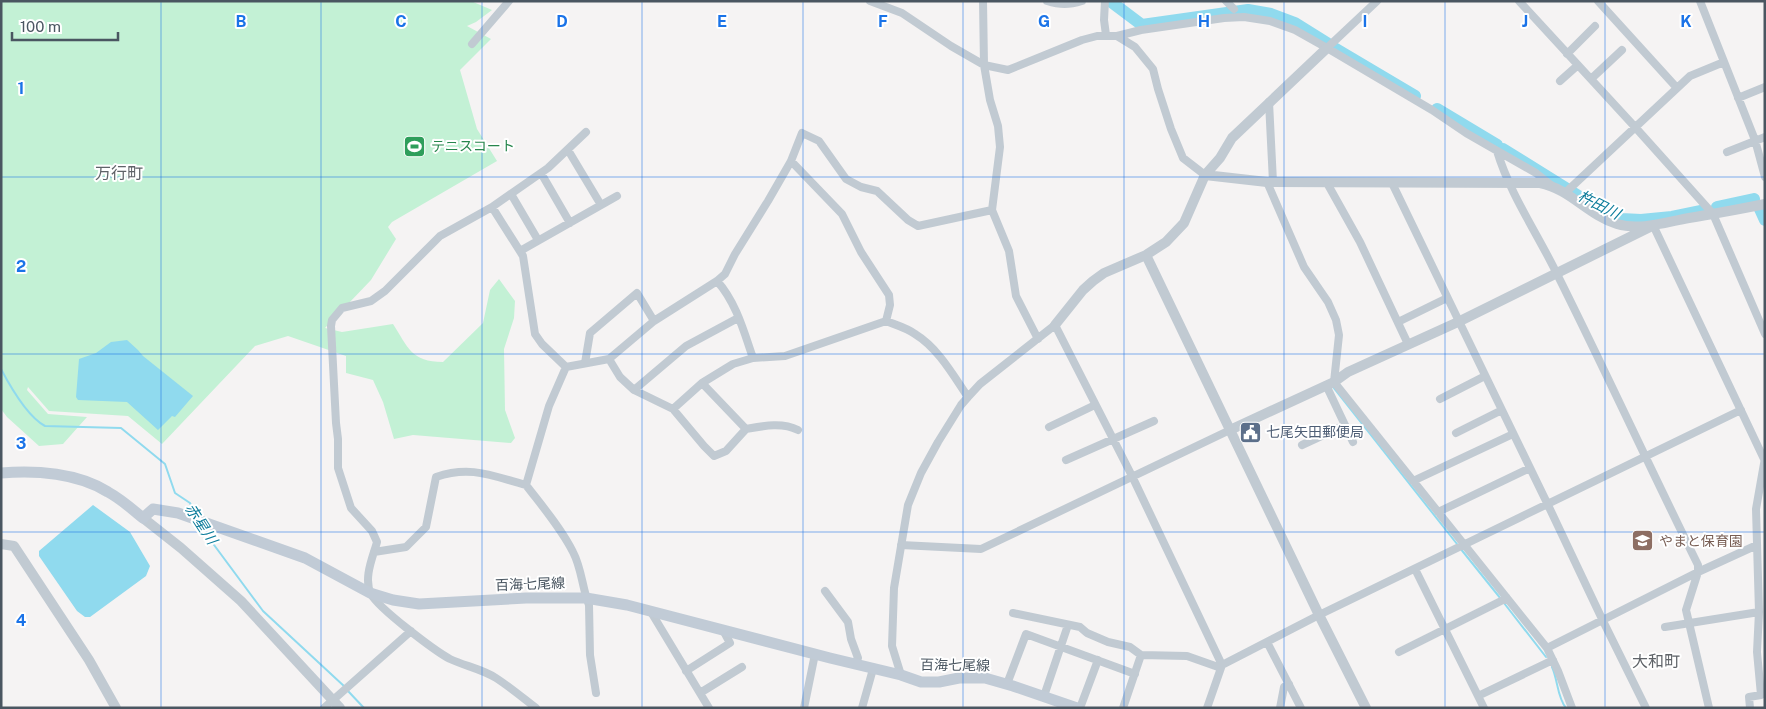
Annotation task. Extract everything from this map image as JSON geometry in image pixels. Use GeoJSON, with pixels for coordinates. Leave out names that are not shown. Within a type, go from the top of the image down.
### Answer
{"type":"FeatureCollection","features":[{"type":"Feature","properties":{"kind":"main road"},"geometry":{"type":"LineString","coordinates":[[1,473],[22,471],[75,478],[108,491],[143,518]]}},
{"type":"Feature","properties":{"kind":"main road","name":"百海七尾線"},"geometry":{"type":"LineString","coordinates":[[143,518],[153,509],[163,509],[178,513],[305,558],[370,593],[393,600],[419,604],[526,598],[586,598],[627,605],[901,675],[921,682],[939,682],[959,678],[985,678],[1079,708]]}},
{"type":"Feature","properties":{"kind":"street"},"geometry":{"type":"LineString","coordinates":[[472,44],[509,1]]}},
{"type":"Feature","properties":{"kind":"street"},"geometry":{"type":"LineString","coordinates":[[870,1],[902,12],[951,46],[984,65],[1008,70],[1082,40],[1106,35],[1117,36],[1141,30],[1224,18],[1244,17],[1270,21],[1295,30],[1327,48],[1536,173],[1552,185]]}},
{"type":"Feature","properties":{"kind":"street"},"geometry":{"type":"LineString","coordinates":[[983,1],[984,65],[990,100],[998,126],[1000,147],[992,210],[1009,250],[1016,296],[1038,339]]}},
{"type":"Feature","properties":{"kind":"street"},"geometry":{"type":"LineString","coordinates":[[1047,1],[1061,5],[1071,5],[1082,1]]}},
{"type":"Feature","properties":{"kind":"street"},"geometry":{"type":"LineString","coordinates":[[1226,1],[1234,9]]}},
{"type":"Feature","properties":{"kind":"street"},"geometry":{"type":"LineString","coordinates":[[901,675],[892,646],[892,636],[894,588],[908,506],[921,473],[961,405],[980,384],[1055,325],[1083,290],[1093,281],[1104,273],[1146,255],[1166,242],[1184,223],[1205,175],[1220,158],[1232,138],[1377,1]]}},
{"type":"Feature","properties":{"kind":"street"},"geometry":{"type":"LineString","coordinates":[[1518,1],[1713,214],[1765,334]]}},
{"type":"Feature","properties":{"kind":"street"},"geometry":{"type":"LineString","coordinates":[[1598,1],[1677,88]]}},
{"type":"Feature","properties":{"kind":"street"},"geometry":{"type":"LineString","coordinates":[[1700,1],[1755,140],[1765,177]]}},
{"type":"Feature","properties":{"kind":"street"},"geometry":{"type":"LineString","coordinates":[[1103,2],[1106,35]]}},
{"type":"Feature","properties":{"kind":"street"},"geometry":{"type":"LineString","coordinates":[[1567,54],[1595,26]]}},
{"type":"Feature","properties":{"kind":"street"},"geometry":{"type":"LineString","coordinates":[[1117,36],[1135,48],[1153,69],[1182,158],[1205,175],[1270,182],[1540,183],[1568,190],[1598,216],[1618,224],[1639,227],[1765,204]]}},
{"type":"Feature","properties":{"kind":"street"},"geometry":{"type":"LineString","coordinates":[[1591,79],[1622,50]]}},
{"type":"Feature","properties":{"kind":"street"},"geometry":{"type":"LineString","coordinates":[[1568,190],[1690,76],[1724,62]]}},
{"type":"Feature","properties":{"kind":"street"},"geometry":{"type":"LineString","coordinates":[[1560,81],[1578,65]]}},
{"type":"Feature","properties":{"kind":"street"},"geometry":{"type":"LineString","coordinates":[[1738,98],[1765,87]]}},
{"type":"Feature","properties":{"kind":"street"},"geometry":{"type":"LineString","coordinates":[[1269,102],[1270,182],[1304,266],[1328,302],[1336,320],[1339,335],[1330,384],[1353,442]]}},
{"type":"Feature","properties":{"kind":"street"},"geometry":{"type":"LineString","coordinates":[[536,708],[497,678],[449,658],[386,612],[370,593],[370,564],[377,542],[372,531],[351,508],[338,468],[332,320],[342,308],[371,301],[385,290],[440,236],[492,207],[541,173],[586,132]]}},
{"type":"Feature","properties":{"kind":"street"},"geometry":{"type":"LineString","coordinates":[[566,367],[609,359],[654,321],[725,274],[791,161],[802,133],[819,141],[846,179],[862,187],[877,191],[908,220],[918,226],[992,210]]}},
{"type":"Feature","properties":{"kind":"street"},"geometry":{"type":"LineString","coordinates":[[1726,152],[1765,137]]}},
{"type":"Feature","properties":{"kind":"street"},"geometry":{"type":"LineString","coordinates":[[568,150],[601,205]]}},
{"type":"Feature","properties":{"kind":"street"},"geometry":{"type":"LineString","coordinates":[[1497,151],[1510,183],[1557,273],[1698,565],[1698,572],[1686,610],[1709,708]]}},
{"type":"Feature","properties":{"kind":"street"},"geometry":{"type":"LineString","coordinates":[[791,161],[847,221],[861,252],[889,295],[890,305],[886,321]]}},
{"type":"Feature","properties":{"kind":"street"},"geometry":{"type":"LineString","coordinates":[[541,173],[570,223]]}},
{"type":"Feature","properties":{"kind":"street"},"geometry":{"type":"LineString","coordinates":[[1327,183],[1360,242],[1408,344]]}},
{"type":"Feature","properties":{"kind":"street"},"geometry":{"type":"LineString","coordinates":[[1392,183],[1602,621],[1646,708]]}},
{"type":"Feature","properties":{"kind":"street"},"geometry":{"type":"LineString","coordinates":[[511,194],[538,240]]}},
{"type":"Feature","properties":{"kind":"street"},"geometry":{"type":"LineString","coordinates":[[520,251],[617,196]]}},
{"type":"Feature","properties":{"kind":"street"},"geometry":{"type":"LineString","coordinates":[[492,207],[524,256],[535,334],[542,344],[566,367]]}},
{"type":"Feature","properties":{"kind":"street"},"geometry":{"type":"LineString","coordinates":[[901,545],[981,549],[1330,384],[1348,372],[1458,322],[1643,232],[1653,225]]}},
{"type":"Feature","properties":{"kind":"street"},"geometry":{"type":"LineString","coordinates":[[1653,225],[1765,458],[1756,509],[1759,612],[1757,652],[1761,695],[1749,697],[1750,708]]}},
{"type":"Feature","properties":{"kind":"street"},"geometry":{"type":"LineString","coordinates":[[1146,255],[1319,616],[1366,708]]}},
{"type":"Feature","properties":{"kind":"street"},"geometry":{"type":"LineString","coordinates":[[717,281],[726,292],[738,318],[752,358]]}},
{"type":"Feature","properties":{"kind":"street"},"geometry":{"type":"LineString","coordinates":[[585,363],[590,333],[636,293],[654,321]]}},
{"type":"Feature","properties":{"kind":"street"},"geometry":{"type":"LineString","coordinates":[[1398,322],[1447,298]]}},
{"type":"Feature","properties":{"kind":"street"},"geometry":{"type":"LineString","coordinates":[[634,390],[686,346],[738,318]]}},
{"type":"Feature","properties":{"kind":"street"},"geometry":{"type":"LineString","coordinates":[[673,409],[702,383],[734,364],[752,358],[785,356],[886,321],[914,333],[925,342],[937,354],[968,398]]}},
{"type":"Feature","properties":{"kind":"street"},"geometry":{"type":"LineString","coordinates":[[1055,325],[1132,476],[1222,666]]}},
{"type":"Feature","properties":{"kind":"street"},"geometry":{"type":"LineString","coordinates":[[609,359],[620,377],[634,390],[673,409],[714,456],[726,451],[746,429],[767,425],[791,427],[798,430]]}},
{"type":"Feature","properties":{"kind":"street"},"geometry":{"type":"LineString","coordinates":[[526,485],[549,406],[566,367]]}},
{"type":"Feature","properties":{"kind":"street"},"geometry":{"type":"LineString","coordinates":[[1440,399],[1485,376]]}},
{"type":"Feature","properties":{"kind":"street"},"geometry":{"type":"LineString","coordinates":[[702,383],[746,429]]}},
{"type":"Feature","properties":{"kind":"street"},"geometry":{"type":"LineString","coordinates":[[1330,384],[1413,481],[1438,512],[1462,547],[1507,598],[1547,648],[1572,708]]}},
{"type":"Feature","properties":{"kind":"street"},"geometry":{"type":"LineString","coordinates":[[1049,427],[1095,405]]}},
{"type":"Feature","properties":{"kind":"street"},"geometry":{"type":"LineString","coordinates":[[1456,433],[1502,410]]}},
{"type":"Feature","properties":{"kind":"street"},"geometry":{"type":"LineString","coordinates":[[1207,708],[1222,666],[1319,616],[1741,410]]}},
{"type":"Feature","properties":{"kind":"street"},"geometry":{"type":"LineString","coordinates":[[1066,460],[1154,421]]}},
{"type":"Feature","properties":{"kind":"street"},"geometry":{"type":"LineString","coordinates":[[1302,445],[1345,425]]}},
{"type":"Feature","properties":{"kind":"street"},"geometry":{"type":"LineString","coordinates":[[1413,481],[1513,434]]}},
{"type":"Feature","properties":{"kind":"street"},"geometry":{"type":"LineString","coordinates":[[1438,512],[1530,468]]}},
{"type":"Feature","properties":{"kind":"street"},"geometry":{"type":"LineString","coordinates":[[374,552],[406,547],[426,527],[436,477],[450,472],[470,471],[526,485],[573,553],[582,575],[586,598],[589,604],[590,655],[596,693]]}},
{"type":"Feature","properties":{"kind":"street"},"geometry":{"type":"LineString","coordinates":[[143,518],[181,548],[241,601],[337,704]]}},
{"type":"Feature","properties":{"kind":"street"},"geometry":{"type":"LineString","coordinates":[[1,544],[14,546],[89,660],[116,708]]}},
{"type":"Feature","properties":{"kind":"street"},"geometry":{"type":"LineString","coordinates":[[1547,648],[1698,572],[1757,546]]}},
{"type":"Feature","properties":{"kind":"street"},"geometry":{"type":"LineString","coordinates":[[1415,569],[1484,708]]}},
{"type":"Feature","properties":{"kind":"street"},"geometry":{"type":"LineString","coordinates":[[825,592],[848,622],[851,639],[858,658],[854,664]]}},
{"type":"Feature","properties":{"kind":"street"},"geometry":{"type":"LineString","coordinates":[[1400,652],[1507,598]]}},
{"type":"Feature","properties":{"kind":"street"},"geometry":{"type":"LineString","coordinates":[[651,612],[709,708]]}},
{"type":"Feature","properties":{"kind":"street"},"geometry":{"type":"LineString","coordinates":[[1665,627],[1759,612]]}},
{"type":"Feature","properties":{"kind":"street"},"geometry":{"type":"LineString","coordinates":[[1013,613],[1080,627],[1087,633],[1108,642],[1130,647],[1141,655],[1187,656],[1222,666]]}},
{"type":"Feature","properties":{"kind":"street"},"geometry":{"type":"LineString","coordinates":[[1044,696],[1068,624]]}},
{"type":"Feature","properties":{"kind":"street"},"geometry":{"type":"LineString","coordinates":[[686,671],[730,643],[723,630]]}},
{"type":"Feature","properties":{"kind":"street"},"geometry":{"type":"LineString","coordinates":[[324,708],[337,704],[411,631]]}},
{"type":"Feature","properties":{"kind":"street"},"geometry":{"type":"LineString","coordinates":[[1007,684],[1026,634],[1135,674]]}},
{"type":"Feature","properties":{"kind":"street"},"geometry":{"type":"LineString","coordinates":[[1267,642],[1301,708]]}},
{"type":"Feature","properties":{"kind":"street"},"geometry":{"type":"LineString","coordinates":[[804,708],[815,654]]}},
{"type":"Feature","properties":{"kind":"street"},"geometry":{"type":"LineString","coordinates":[[1123,708],[1141,655]]}},
{"type":"Feature","properties":{"kind":"street"},"geometry":{"type":"LineString","coordinates":[[1079,708],[1098,660]]}},
{"type":"Feature","properties":{"kind":"street"},"geometry":{"type":"LineString","coordinates":[[1478,696],[1553,660]]}},
{"type":"Feature","properties":{"kind":"street"},"geometry":{"type":"LineString","coordinates":[[700,693],[742,667]]}},
{"type":"Feature","properties":{"kind":"street"},"geometry":{"type":"LineString","coordinates":[[862,708],[873,669]]}},
{"type":"Feature","properties":{"kind":"street"},"geometry":{"type":"LineString","coordinates":[[1280,708],[1284,687],[1289,684]]}},
{"type":"Feature","properties":{"kind":"green space"},"geometry":{"type":"Polygon","coordinates":[[[1,1],[471,1],[492,10],[467,26],[491,39],[460,70],[477,129],[497,161],[392,222],[388,227],[396,239],[371,280],[325,328],[342,332],[393,324],[407,346],[417,356],[443,362],[483,323],[490,290],[499,279],[515,301],[514,318],[504,349],[505,410],[515,438],[511,443],[413,435],[394,439],[383,402],[373,380],[346,373],[346,356],[288,336],[255,346],[162,444],[128,416],[49,411],[28,387],[27,390],[48,414],[87,417],[63,444],[39,446],[7,417],[1,409],[1,1]]]}},
{"type":"Feature","properties":{"kind":"water"},"geometry":{"type":"Polygon","coordinates":[[[127,340],[143,356],[193,396],[175,417],[172,416],[158,430],[127,402],[78,400],[76,397],[79,359],[96,353],[111,342],[127,340]]]}},
{"type":"Feature","properties":{"kind":"water"},"geometry":{"type":"Polygon","coordinates":[[[93,505],[130,532],[150,566],[146,576],[90,617],[85,617],[77,611],[39,556],[39,551],[93,505]]]}},
{"type":"Feature","properties":{"kind":"waterway","name":"杵田川"},"geometry":{"type":"LineString","coordinates":[[1110,1],[1142,25],[1248,10],[1271,14],[1295,23],[1327,43]]}},
{"type":"Feature","properties":{"kind":"waterway","name":"杵田川"},"geometry":{"type":"LineString","coordinates":[[1334,48],[1415,96]]}},
{"type":"Feature","properties":{"kind":"waterway","name":"杵田川"},"geometry":{"type":"LineString","coordinates":[[1437,109],[1497,145]]}},
{"type":"Feature","properties":{"kind":"waterway","name":"杵田川"},"geometry":{"type":"LineString","coordinates":[[1503,149],[1601,210],[1621,219],[1641,220],[1672,217],[1706,210]]}},
{"type":"Feature","properties":{"kind":"waterway","name":"杵田川"},"geometry":{"type":"LineString","coordinates":[[1717,207],[1754,199]]}},
{"type":"Feature","properties":{"kind":"waterway","name":"杵田川"},"geometry":{"type":"LineString","coordinates":[[1760,209],[1765,220]]}},
{"type":"Feature","properties":{"kind":"waterway","name":"赤星川"},"geometry":{"type":"LineString","coordinates":[[1,369],[14,392],[32,416],[45,426],[121,428],[165,464],[175,493],[190,503],[195,515]]}},
{"type":"Feature","properties":{"kind":"waterway"},"geometry":{"type":"LineString","coordinates":[[1333,387],[1457,544]]}},
{"type":"Feature","properties":{"kind":"waterway","name":"赤星川"},"geometry":{"type":"LineString","coordinates":[[200,526],[263,611],[345,687]]}},
{"type":"Feature","properties":{"kind":"waterway"},"geometry":{"type":"LineString","coordinates":[[1460,548],[1501,599]]}},
{"type":"Feature","properties":{"kind":"waterway"},"geometry":{"type":"LineString","coordinates":[[1504,603],[1546,657]]}},
{"type":"Feature","properties":{"kind":"waterway"},"geometry":{"type":"LineString","coordinates":[[1552,667],[1561,699],[1566,708]]}},
{"type":"Feature","properties":{"kind":"waterway","name":"赤星川"},"geometry":{"type":"LineString","coordinates":[[348,691],[364,708]]}},
{"type":"Feature","properties":{"kind":"place","name":"テニスコート"},"geometry":{"type":"Point","coordinates":[415,146]}},
{"type":"Feature","properties":{"kind":"place","name":"七尾矢田郵便局"},"geometry":{"type":"Point","coordinates":[1250,432]}},
{"type":"Feature","properties":{"kind":"place","name":"やまと保育園"},"geometry":{"type":"Point","coordinates":[1643,541]}},
{"type":"Feature","properties":{"kind":"district","name":"万行町"},"geometry":{"type":"Point","coordinates":[119,173]}},
{"type":"Feature","properties":{"kind":"district","name":"大和町"},"geometry":{"type":"Point","coordinates":[1656,661]}}]}
